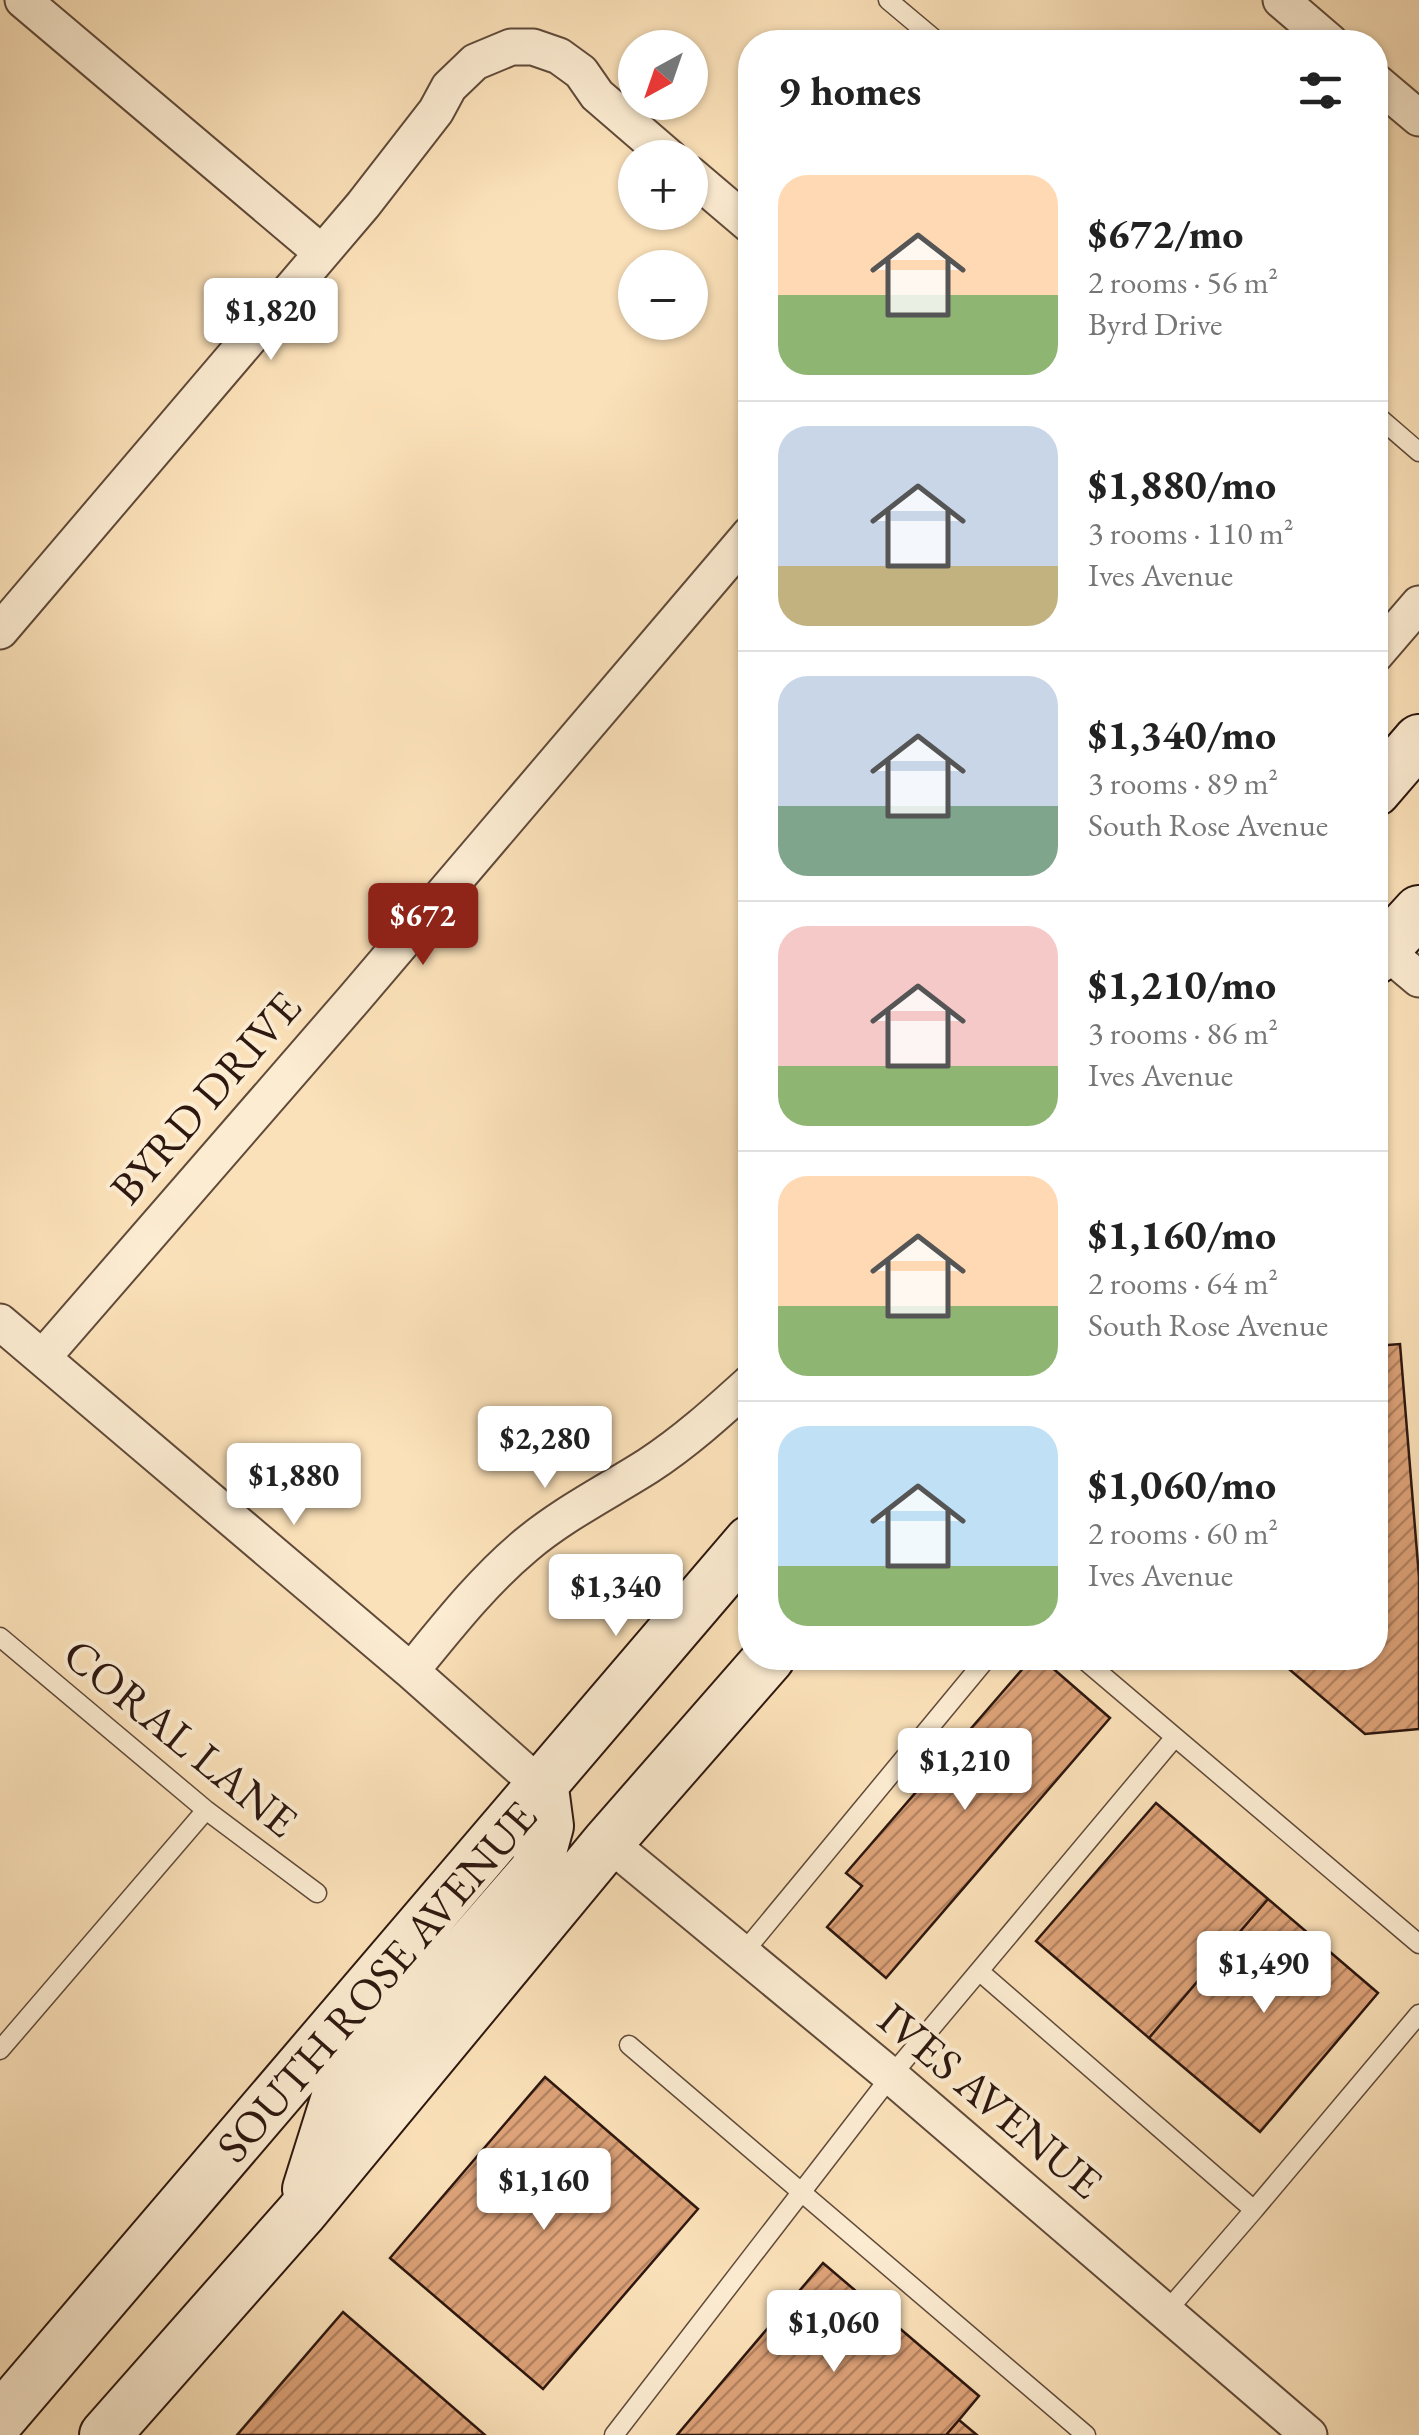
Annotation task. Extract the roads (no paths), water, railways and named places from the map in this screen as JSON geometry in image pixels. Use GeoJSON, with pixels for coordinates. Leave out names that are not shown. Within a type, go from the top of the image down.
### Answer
{"type":"FeatureCollection","features":[{"type":"Feature","properties":{"kind":"main road"},"geometry":{"type":"LineString","coordinates":[[1388,776],[1419,740]]}},
{"type":"Feature","properties":{"kind":"main road"},"geometry":{"type":"LineString","coordinates":[[1388,957],[1419,911]]}},
{"type":"Feature","properties":{"kind":"main road","name":"SOUTH ROSE AVENUE"},"geometry":{"type":"LineString","coordinates":[[0,2420],[738,1555]]}},
{"type":"Feature","properties":{"kind":"main road","name":"SOUTH ROSE AVENUE"},"geometry":{"type":"LineString","coordinates":[[105,2435],[300,2212],[608,1842],[758,1670]]}},
{"type":"Feature","properties":{"kind":"main road"},"geometry":{"type":"LineString","coordinates":[[300,2212],[336,2100],[536,1870],[548,1826],[543,1788]]}},
{"type":"Feature","properties":{"kind":"street"},"geometry":{"type":"LineString","coordinates":[[23,0],[322,254]]}},
{"type":"Feature","properties":{"kind":"street"},"geometry":{"type":"LineString","coordinates":[[1281,0],[1316,30]]}},
{"type":"Feature","properties":{"kind":"street"},"geometry":{"type":"LineString","coordinates":[[0,630],[322,254],[436,111],[449,87],[475,62],[511,48],[534,47],[560,56],[581,72],[597,95],[649,140]]}},
{"type":"Feature","properties":{"kind":"street"},"geometry":{"type":"LineString","coordinates":[[1388,92],[1419,118]]}},
{"type":"Feature","properties":{"kind":"street"},"geometry":{"type":"LineString","coordinates":[[708,189],[738,215]]}},
{"type":"Feature","properties":{"kind":"street","name":"BYRD DRIVE"},"geometry":{"type":"LineString","coordinates":[[42,1356],[738,548]]}},
{"type":"Feature","properties":{"kind":"street"},"geometry":{"type":"LineString","coordinates":[[1388,641],[1419,604]]}},
{"type":"Feature","properties":{"kind":"street"},"geometry":{"type":"LineString","coordinates":[[0,1322],[543,1788]]}},
{"type":"Feature","properties":{"kind":"street"},"geometry":{"type":"LineString","coordinates":[[410,1670],[480,1588],[527,1544],[651,1464],[738,1394]]}},
{"type":"Feature","properties":{"kind":"street","name":"IVES AVENUE"},"geometry":{"type":"LineString","coordinates":[[608,1842],[891,2076],[1309,2435]]}},
{"type":"Feature","properties":{"kind":"lane"},"geometry":{"type":"LineString","coordinates":[[888,0],[924,30]]}},
{"type":"Feature","properties":{"kind":"lane"},"geometry":{"type":"LineString","coordinates":[[1388,425],[1419,452]]}},
{"type":"Feature","properties":{"kind":"lane","name":"CORAL LANE"},"geometry":{"type":"LineString","coordinates":[[0,1636],[206,1810],[317,1892]]}},
{"type":"Feature","properties":{"kind":"lane"},"geometry":{"type":"LineString","coordinates":[[743,1953],[977,1670]]}},
{"type":"Feature","properties":{"kind":"lane"},"geometry":{"type":"LineString","coordinates":[[1096,1670],[1419,1944]]}},
{"type":"Feature","properties":{"kind":"lane"},"geometry":{"type":"LineString","coordinates":[[614,2435],[891,2076],[1175,1737]]}},
{"type":"Feature","properties":{"kind":"lane"},"geometry":{"type":"LineString","coordinates":[[0,2050],[206,1810]]}},
{"type":"Feature","properties":{"kind":"lane"},"geometry":{"type":"LineString","coordinates":[[979,1971],[1254,2210]]}},
{"type":"Feature","properties":{"kind":"lane"},"geometry":{"type":"LineString","coordinates":[[1166,2312],[1419,2014]]}},
{"type":"Feature","properties":{"kind":"lane"},"geometry":{"type":"LineString","coordinates":[[629,2046],[1086,2435]]}}]}
